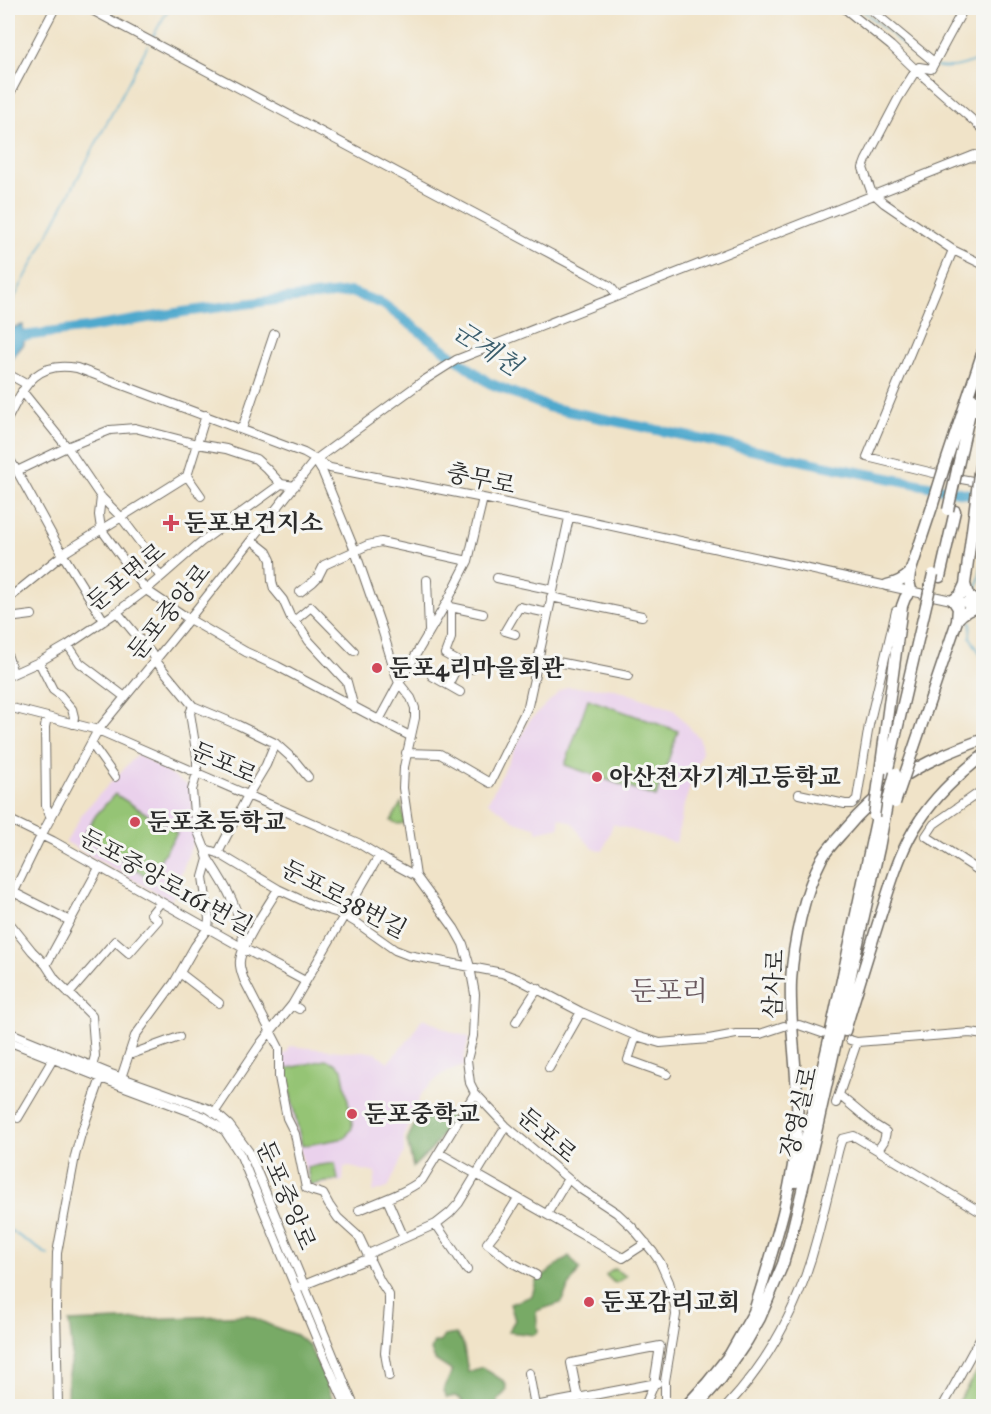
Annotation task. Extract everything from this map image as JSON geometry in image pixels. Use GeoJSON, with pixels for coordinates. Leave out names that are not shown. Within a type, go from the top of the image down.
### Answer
{"type":"FeatureCollection","features":[{"type":"Feature","properties":{"kind":"highway"},"geometry":{"type":"LineString","coordinates":[[901,603],[911,590],[910,573],[984,348]]}},
{"type":"Feature","properties":{"kind":"highway"},"geometry":{"type":"LineString","coordinates":[[961,470],[984,355]]}},
{"type":"Feature","properties":{"kind":"highway"},"geometry":{"type":"LineString","coordinates":[[887,773],[961,470],[984,387]]}},
{"type":"Feature","properties":{"kind":"highway"},"geometry":{"type":"LineString","coordinates":[[957,621],[958,608],[953,600],[960,595],[965,584],[974,515],[982,478],[984,442]]}},
{"type":"Feature","properties":{"kind":"highway"},"geometry":{"type":"LineString","coordinates":[[887,585],[905,579],[910,573]]}},
{"type":"Feature","properties":{"kind":"highway"},"geometry":{"type":"LineString","coordinates":[[965,584],[968,595],[983,606]]}},
{"type":"Feature","properties":{"kind":"highway"},"geometry":{"type":"LineString","coordinates":[[887,585],[898,595],[901,603],[887,773],[891,803]]}},
{"type":"Feature","properties":{"kind":"highway"},"geometry":{"type":"LineString","coordinates":[[891,803],[909,762],[957,621],[967,610],[983,606]]}},
{"type":"Feature","properties":{"kind":"highway","name":"삼사로"},"geometry":{"type":"LineString","coordinates":[[753,1315],[777,1235],[789,1185],[797,1132],[798,1099],[792,1035],[791,981],[795,946],[805,900],[828,850],[874,800],[923,765],[984,740]]}},
{"type":"Feature","properties":{"kind":"highway"},"geometry":{"type":"LineString","coordinates":[[829,1073],[845,1033],[891,883],[911,834],[944,789],[984,755]]}},
{"type":"Feature","properties":{"kind":"highway","name":"장영실로"},"geometry":{"type":"LineString","coordinates":[[686,1407],[730,1354],[753,1315],[775,1264],[784,1235],[831,1031],[887,773]]}},
{"type":"Feature","properties":{"kind":"highway","name":"장영실로"},"geometry":{"type":"LineString","coordinates":[[696,1407],[721,1379],[747,1341],[783,1264],[891,803]]}},
{"type":"Feature","properties":{"kind":"main road"},"geometry":{"type":"LineString","coordinates":[[972,157],[984,154]]}},
{"type":"Feature","properties":{"kind":"street"},"geometry":{"type":"LineString","coordinates":[[8,98],[55,8]]}},
{"type":"Feature","properties":{"kind":"street"},"geometry":{"type":"LineString","coordinates":[[88,8],[610,286],[618,296]]}},
{"type":"Feature","properties":{"kind":"street"},"geometry":{"type":"LineString","coordinates":[[844,8],[891,46],[984,130]]}},
{"type":"Feature","properties":{"kind":"street"},"geometry":{"type":"LineString","coordinates":[[869,8],[934,62]]}},
{"type":"Feature","properties":{"kind":"street"},"geometry":{"type":"LineString","coordinates":[[964,8],[930,69],[916,70],[899,96],[863,168],[871,191],[884,203],[953,250],[984,265]]}},
{"type":"Feature","properties":{"kind":"street","name":"둔포중앙로"},"geometry":{"type":"LineString","coordinates":[[8,904],[41,836],[98,730],[315,460],[442,368],[471,353],[972,157]]}},
{"type":"Feature","properties":{"kind":"street"},"geometry":{"type":"LineString","coordinates":[[953,250],[867,457],[950,477],[982,478]]}},
{"type":"Feature","properties":{"kind":"street"},"geometry":{"type":"LineString","coordinates":[[242,429],[274,334]]}},
{"type":"Feature","properties":{"kind":"street","name":"충무로"},"geometry":{"type":"LineString","coordinates":[[8,418],[24,387],[35,375],[46,369],[61,366],[77,368],[303,453],[330,468],[483,498],[983,606]]}},
{"type":"Feature","properties":{"kind":"street"},"geometry":{"type":"LineString","coordinates":[[8,374],[24,387],[101,497],[121,517],[149,554],[147,558],[160,576]]}},
{"type":"Feature","properties":{"kind":"street"},"geometry":{"type":"LineString","coordinates":[[8,599],[63,555],[187,476],[206,416]]}},
{"type":"Feature","properties":{"kind":"street"},"geometry":{"type":"LineString","coordinates":[[17,471],[110,430],[135,428],[226,449],[256,459],[281,484],[295,486]]}},
{"type":"Feature","properties":{"kind":"street"},"geometry":{"type":"LineString","coordinates":[[8,457],[63,555],[104,621]]}},
{"type":"Feature","properties":{"kind":"street","name":"둔포로"},"geometry":{"type":"LineString","coordinates":[[315,460],[323,473],[355,551],[399,683],[411,698],[415,708],[415,718],[406,753],[403,788],[416,876]]}},
{"type":"Feature","properties":{"kind":"street"},"geometry":{"type":"LineString","coordinates":[[187,476],[201,496]]}},
{"type":"Feature","properties":{"kind":"street","name":"둔포면로"},"geometry":{"type":"LineString","coordinates":[[10,675],[69,645],[117,612],[201,542],[281,484]]}},
{"type":"Feature","properties":{"kind":"street"},"geometry":{"type":"LineString","coordinates":[[101,497],[99,515],[101,530],[146,590],[189,619],[246,652],[410,736]]}},
{"type":"Feature","properties":{"kind":"street"},"geometry":{"type":"LineString","coordinates":[[379,720],[429,633],[449,604],[468,561],[483,498]]}},
{"type":"Feature","properties":{"kind":"street"},"geometry":{"type":"LineString","coordinates":[[406,753],[440,754],[490,783],[528,706],[569,518]]}},
{"type":"Feature","properties":{"kind":"street"},"geometry":{"type":"LineString","coordinates":[[252,540],[267,552],[271,560],[274,589],[283,600],[294,621],[309,641],[343,677],[354,708]]}},
{"type":"Feature","properties":{"kind":"street"},"geometry":{"type":"LineString","coordinates":[[300,592],[318,577],[324,565],[368,545],[381,542],[468,561]]}},
{"type":"Feature","properties":{"kind":"street"},"geometry":{"type":"LineString","coordinates":[[497,578],[642,616]]}},
{"type":"Feature","properties":{"kind":"street"},"geometry":{"type":"LineString","coordinates":[[427,580],[429,633]]}},
{"type":"Feature","properties":{"kind":"street"},"geometry":{"type":"LineString","coordinates":[[799,794],[845,804],[852,804],[857,799],[869,725],[901,603]]}},
{"type":"Feature","properties":{"kind":"street"},"geometry":{"type":"LineString","coordinates":[[449,604],[483,614]]}},
{"type":"Feature","properties":{"kind":"street"},"geometry":{"type":"LineString","coordinates":[[449,604],[451,638],[446,654],[472,669]]}},
{"type":"Feature","properties":{"kind":"street"},"geometry":{"type":"LineString","coordinates":[[294,621],[311,607],[354,651]]}},
{"type":"Feature","properties":{"kind":"street"},"geometry":{"type":"LineString","coordinates":[[516,634],[505,631],[519,607],[548,613]]}},
{"type":"Feature","properties":{"kind":"street"},"geometry":{"type":"LineString","coordinates":[[117,612],[193,706],[238,724],[275,743],[295,761],[308,777]]}},
{"type":"Feature","properties":{"kind":"street"},"geometry":{"type":"LineString","coordinates":[[8,618],[32,615]]}},
{"type":"Feature","properties":{"kind":"street"},"geometry":{"type":"LineString","coordinates":[[69,645],[80,663],[125,698]]}},
{"type":"Feature","properties":{"kind":"street"},"geometry":{"type":"LineString","coordinates":[[8,657],[10,675]]}},
{"type":"Feature","properties":{"kind":"street"},"geometry":{"type":"LineString","coordinates":[[538,658],[628,676]]}},
{"type":"Feature","properties":{"kind":"street"},"geometry":{"type":"LineString","coordinates":[[39,662],[53,690],[72,709],[73,724]]}},
{"type":"Feature","properties":{"kind":"street"},"geometry":{"type":"LineString","coordinates":[[448,685],[460,662]]}},
{"type":"Feature","properties":{"kind":"street"},"geometry":{"type":"LineString","coordinates":[[432,676],[460,692]]}},
{"type":"Feature","properties":{"kind":"street"},"geometry":{"type":"LineString","coordinates":[[193,706],[190,713],[197,757],[197,773],[192,790],[196,829],[208,859],[226,887],[240,918],[243,935],[240,968],[279,1048],[279,1077],[287,1118],[295,1134],[306,1188],[323,1194],[338,1218],[360,1237],[389,1296],[385,1353],[389,1376]]}},
{"type":"Feature","properties":{"kind":"street","name":"둔포로"},"geometry":{"type":"LineString","coordinates":[[8,707],[98,730],[358,843],[416,876],[454,928],[463,944],[470,967],[475,994],[473,1036],[467,1060],[470,1083],[475,1093],[506,1126],[579,1188],[617,1213],[632,1227],[660,1262],[669,1282],[676,1316],[664,1381],[665,1407]]}},
{"type":"Feature","properties":{"kind":"street"},"geometry":{"type":"LineString","coordinates":[[47,717],[45,727],[46,806],[51,818]]}},
{"type":"Feature","properties":{"kind":"street"},"geometry":{"type":"LineString","coordinates":[[91,743],[116,777]]}},
{"type":"Feature","properties":{"kind":"street"},"geometry":{"type":"LineString","coordinates":[[218,853],[266,765],[275,743]]}},
{"type":"Feature","properties":{"kind":"street"},"geometry":{"type":"LineString","coordinates":[[984,789],[934,824],[926,836],[984,874]]}},
{"type":"Feature","properties":{"kind":"street","name":"둔포중앙로161번길"},"geometry":{"type":"LineString","coordinates":[[8,819],[305,981]]}},
{"type":"Feature","properties":{"kind":"street","name":"둔포로38번길"},"geometry":{"type":"LineString","coordinates":[[205,849],[218,853],[278,889],[312,905],[344,915],[395,950],[502,973],[636,1036],[660,1043],[709,1040],[736,1034],[760,1034],[784,1026]]}},
{"type":"Feature","properties":{"kind":"street"},"geometry":{"type":"LineString","coordinates":[[214,1113],[261,1042],[296,1007],[305,981],[379,856]]}},
{"type":"Feature","properties":{"kind":"street"},"geometry":{"type":"LineString","coordinates":[[121,1078],[135,1036],[180,973],[208,928],[204,878],[208,859]]}},
{"type":"Feature","properties":{"kind":"street"},"geometry":{"type":"LineString","coordinates":[[46,965],[99,868]]}},
{"type":"Feature","properties":{"kind":"street"},"geometry":{"type":"LineString","coordinates":[[243,948],[278,889]]}},
{"type":"Feature","properties":{"kind":"street"},"geometry":{"type":"LineString","coordinates":[[13,892],[70,921]]}},
{"type":"Feature","properties":{"kind":"street"},"geometry":{"type":"LineString","coordinates":[[69,994],[114,941],[129,954],[158,920],[151,914],[161,902]]}},
{"type":"Feature","properties":{"kind":"street"},"geometry":{"type":"LineString","coordinates":[[8,923],[46,965],[55,979],[92,1016],[95,1056],[91,1070]]}},
{"type":"Feature","properties":{"kind":"street"},"geometry":{"type":"LineString","coordinates":[[180,973],[219,1003]]}},
{"type":"Feature","properties":{"kind":"street"},"geometry":{"type":"LineString","coordinates":[[516,1022],[538,988]]}},
{"type":"Feature","properties":{"kind":"street"},"geometry":{"type":"LineString","coordinates":[[549,1068],[581,1012]]}},
{"type":"Feature","properties":{"kind":"street"},"geometry":{"type":"LineString","coordinates":[[799,1025],[822,1033]]}},
{"type":"Feature","properties":{"kind":"street","name":"둔포중앙로"},"geometry":{"type":"LineString","coordinates":[[8,1032],[91,1070],[196,1112],[225,1131],[241,1156],[354,1407]]}},
{"type":"Feature","properties":{"kind":"street"},"geometry":{"type":"LineString","coordinates":[[878,1150],[884,1142],[886,1132],[837,1099],[853,1041],[984,1035]]}},
{"type":"Feature","properties":{"kind":"street"},"geometry":{"type":"LineString","coordinates":[[636,1036],[628,1060],[667,1074]]}},
{"type":"Feature","properties":{"kind":"street"},"geometry":{"type":"LineString","coordinates":[[129,1056],[179,1038]]}},
{"type":"Feature","properties":{"kind":"street","name":"둔포중앙로"},"geometry":{"type":"LineString","coordinates":[[8,1041],[53,1059],[91,1070]]}},
{"type":"Feature","properties":{"kind":"street"},"geometry":{"type":"LineString","coordinates":[[18,1118],[53,1059]]}},
{"type":"Feature","properties":{"kind":"street"},"geometry":{"type":"LineString","coordinates":[[58,1407],[57,1253],[81,1134],[103,1075]]}},
{"type":"Feature","properties":{"kind":"street","name":"둔포중앙로"},"geometry":{"type":"LineString","coordinates":[[103,1075],[121,1078],[198,1105],[214,1113],[229,1125],[249,1152],[346,1407]]}},
{"type":"Feature","properties":{"kind":"street"},"geometry":{"type":"LineString","coordinates":[[359,1210],[387,1199],[422,1180],[475,1093]]}},
{"type":"Feature","properties":{"kind":"street"},"geometry":{"type":"LineString","coordinates":[[299,1287],[436,1224],[459,1203],[502,1132]]}},
{"type":"Feature","properties":{"kind":"street"},"geometry":{"type":"LineString","coordinates":[[727,1407],[765,1359],[789,1317],[814,1250],[842,1139],[854,1136],[984,1214]]}},
{"type":"Feature","properties":{"kind":"street"},"geometry":{"type":"LineString","coordinates":[[439,1154],[623,1258],[646,1243]]}},
{"type":"Feature","properties":{"kind":"street"},"geometry":{"type":"LineString","coordinates":[[547,1214],[566,1182]]}},
{"type":"Feature","properties":{"kind":"street"},"geometry":{"type":"LineString","coordinates":[[518,1198],[487,1243],[511,1262],[536,1275]]}},
{"type":"Feature","properties":{"kind":"street"},"geometry":{"type":"LineString","coordinates":[[387,1199],[404,1238]]}},
{"type":"Feature","properties":{"kind":"street"},"geometry":{"type":"LineString","coordinates":[[436,1224],[467,1270]]}},
{"type":"Feature","properties":{"kind":"street"},"geometry":{"type":"LineString","coordinates":[[943,1407],[984,1331]]}},
{"type":"Feature","properties":{"kind":"street"},"geometry":{"type":"LineString","coordinates":[[578,1398],[571,1363],[660,1347],[654,1384],[645,1407]]}},
{"type":"Feature","properties":{"kind":"street"},"geometry":{"type":"LineString","coordinates":[[529,1373],[536,1406],[664,1381]]}},
{"type":"Feature","properties":{"kind":"shaded area","name":"아산전자기계고등학교"},"geometry":{"type":"Polygon","coordinates":[[[567,687],[612,688],[673,709],[700,739],[702,751],[684,805],[676,843],[613,824],[603,851],[593,848],[573,823],[559,818],[560,827],[537,832],[537,828],[515,821],[488,802],[529,721],[567,687]]]}},
{"type":"Feature","properties":{"kind":"shaded area","name":"둔포초등학교"},"geometry":{"type":"Polygon","coordinates":[[[138,754],[190,787],[196,834],[171,901],[66,842],[84,811],[138,754]]]}},
{"type":"Feature","properties":{"kind":"shaded area","name":"둔포중학교"},"geometry":{"type":"Polygon","coordinates":[[[424,1018],[451,1032],[469,1037],[464,1066],[442,1074],[422,1093],[404,1135],[404,1153],[388,1188],[373,1192],[376,1173],[350,1167],[344,1167],[343,1181],[309,1187],[282,1074],[281,1056],[290,1046],[376,1053],[388,1062],[412,1036],[424,1018]]]}},
{"type":"Feature","properties":{"kind":"green space"},"geometry":{"type":"Polygon","coordinates":[[[588,699],[678,731],[656,797],[565,765],[588,699]]]}},
{"type":"Feature","properties":{"kind":"green space"},"geometry":{"type":"Polygon","coordinates":[[[115,794],[177,833],[149,878],[83,836],[96,815],[115,794]]]}},
{"type":"Feature","properties":{"kind":"green space"},"geometry":{"type":"Polygon","coordinates":[[[401,803],[405,823],[398,824],[391,821],[401,803]]]}},
{"type":"Feature","properties":{"kind":"green space"},"geometry":{"type":"Polygon","coordinates":[[[325,1060],[342,1069],[352,1128],[345,1138],[302,1146],[285,1069],[325,1060]]]}},
{"type":"Feature","properties":{"kind":"green space"},"geometry":{"type":"Polygon","coordinates":[[[423,1106],[453,1118],[433,1148],[413,1167],[407,1140],[423,1106]]]}},
{"type":"Feature","properties":{"kind":"green space"},"geometry":{"type":"Polygon","coordinates":[[[335,1163],[338,1180],[310,1185],[307,1167],[335,1163]]]}},
{"type":"Feature","properties":{"kind":"green space"},"geometry":{"type":"Polygon","coordinates":[[[569,1256],[580,1269],[561,1303],[536,1311],[538,1332],[534,1335],[508,1332],[515,1320],[510,1304],[532,1296],[536,1281],[569,1256]]]}},
{"type":"Feature","properties":{"kind":"green space"},"geometry":{"type":"Polygon","coordinates":[[[614,1269],[626,1276],[616,1283],[606,1275],[614,1269]]]}},
{"type":"Feature","properties":{"kind":"green space"},"geometry":{"type":"Polygon","coordinates":[[[248,1315],[296,1335],[309,1346],[335,1406],[282,1406],[271,1403],[260,1406],[69,1406],[67,1386],[72,1352],[69,1322],[248,1315]]]}},
{"type":"Feature","properties":{"kind":"green space"},"geometry":{"type":"Polygon","coordinates":[[[456,1334],[463,1343],[468,1372],[482,1367],[505,1382],[507,1390],[498,1400],[497,1406],[460,1406],[462,1400],[455,1396],[447,1398],[443,1391],[452,1371],[435,1360],[431,1350],[434,1342],[440,1342],[444,1336],[456,1334]]]}},
{"type":"Feature","properties":{"kind":"green space"},"geometry":{"type":"Polygon","coordinates":[[[976,1373],[983,1378],[983,1406],[955,1406],[976,1373]]]}},
{"type":"Feature","properties":{"kind":"water"},"geometry":{"type":"Polygon","coordinates":[[[8,319],[11,328],[23,325],[24,344],[8,363],[8,319]]]}},
{"type":"Feature","properties":{"kind":"waterway"},"geometry":{"type":"LineString","coordinates":[[152,38],[169,8]]}},
{"type":"Feature","properties":{"kind":"waterway"},"geometry":{"type":"LineString","coordinates":[[860,8],[929,64]]}},
{"type":"Feature","properties":{"kind":"waterway"},"geometry":{"type":"LineString","coordinates":[[8,310],[148,45]]}},
{"type":"Feature","properties":{"kind":"waterway"},"geometry":{"type":"LineString","coordinates":[[936,67],[960,66],[984,57]]}},
{"type":"Feature","properties":{"kind":"waterway","name":"군계천"},"geometry":{"type":"LineString","coordinates":[[8,338],[183,312],[351,292],[383,304],[489,383],[548,407],[984,497]]}},
{"type":"Feature","properties":{"kind":"waterway"},"geometry":{"type":"LineString","coordinates":[[977,588],[984,553]]}},
{"type":"Feature","properties":{"kind":"waterway"},"geometry":{"type":"LineString","coordinates":[[971,621],[970,637],[984,660]]}},
{"type":"Feature","properties":{"kind":"waterway"},"geometry":{"type":"LineString","coordinates":[[8,1229],[48,1255]]}},
{"type":"Feature","properties":{"kind":"place","name":"둔포보건지소"},"geometry":{"type":"Point","coordinates":[171,523]}},
{"type":"Feature","properties":{"kind":"place","name":"둔포4리마을회관"},"geometry":{"type":"Point","coordinates":[377,668]}},
{"type":"Feature","properties":{"kind":"place","name":"아산전자기계고등학교"},"geometry":{"type":"Point","coordinates":[597,777]}},
{"type":"Feature","properties":{"kind":"place","name":"둔포초등학교"},"geometry":{"type":"Point","coordinates":[135,822]}},
{"type":"Feature","properties":{"kind":"place","name":"둔포중학교"},"geometry":{"type":"Point","coordinates":[352,1114]}},
{"type":"Feature","properties":{"kind":"place","name":"둔포감리교회"},"geometry":{"type":"Point","coordinates":[589,1302]}},
{"type":"Feature","properties":{"kind":"district","name":"둔포리"},"geometry":{"type":"Point","coordinates":[669,990]}}]}
